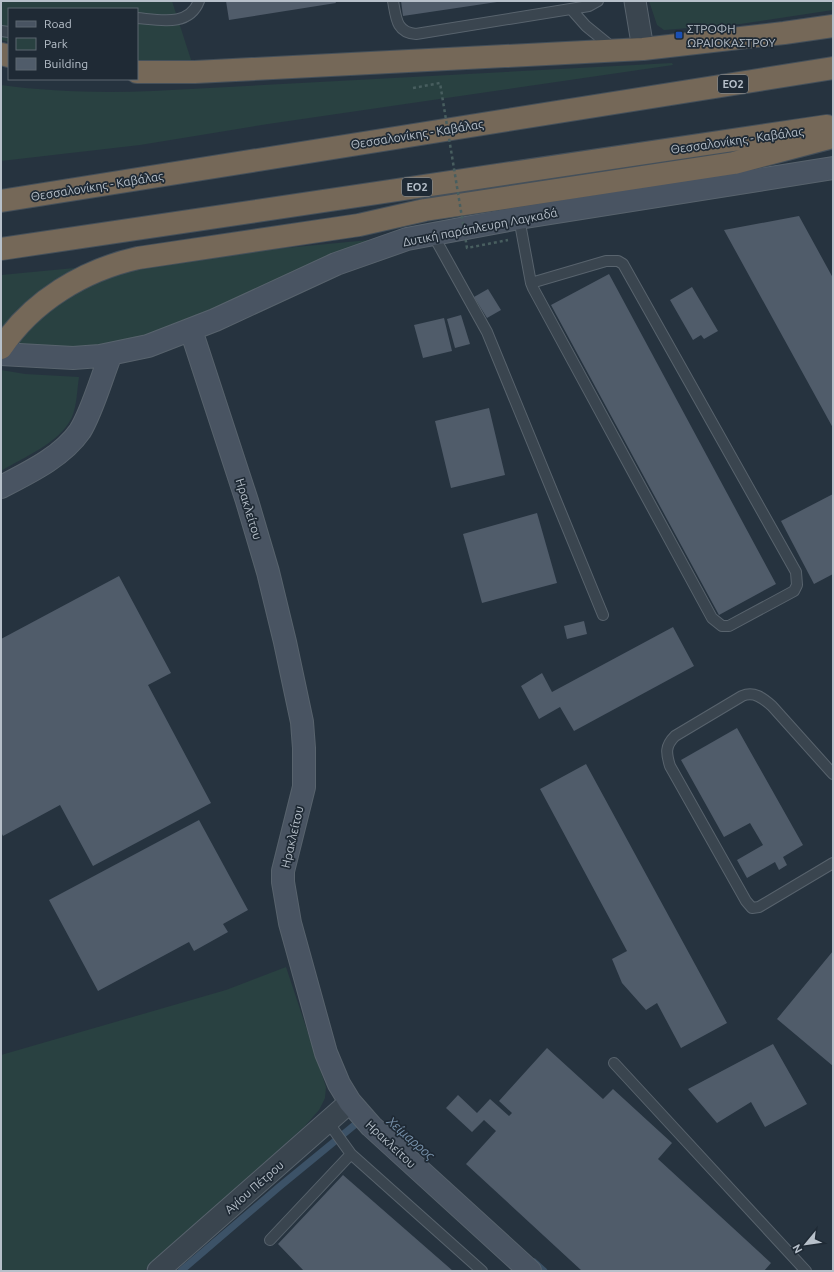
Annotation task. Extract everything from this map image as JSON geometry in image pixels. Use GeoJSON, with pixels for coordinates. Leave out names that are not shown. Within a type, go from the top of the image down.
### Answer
{"type":"FeatureCollection","features":[{"type":"Feature","properties":{"kind":"highway"},"geometry":{"type":"LineString","coordinates":[[138,72],[195,72],[643,49],[833,26]]}},
{"type":"Feature","properties":{"kind":"highway","name":"Θεσσαλονίκης - Καβάλας"},"geometry":{"type":"LineString","coordinates":[[1,201],[833,68]]}},
{"type":"Feature","properties":{"kind":"highway","name":"Θεσσαλονίκης - Καβάλας"},"geometry":{"type":"LineString","coordinates":[[1,249],[833,126]]}},
{"type":"Feature","properties":{"kind":"highway"},"geometry":{"type":"LineString","coordinates":[[1,348],[38,306],[55,293],[117,262],[359,225],[425,210],[734,164],[833,137]]}},
{"type":"Feature","properties":{"kind":"street"},"geometry":{"type":"LineString","coordinates":[[635,1],[643,49]]}},
{"type":"Feature","properties":{"kind":"street","name":"Δυτική παράπλευρη Λαγκαδά"},"geometry":{"type":"LineString","coordinates":[[1,354],[53,358],[111,354],[148,346],[191,330],[336,264],[382,247],[432,234],[519,218],[833,168]]}},
{"type":"Feature","properties":{"kind":"street","name":"Ηρακλείτου"},"geometry":{"type":"LineString","coordinates":[[191,330],[250,508],[268,572],[297,696],[304,748],[304,786],[284,862],[283,882],[290,923],[326,1053],[339,1084],[350,1102],[371,1126],[530,1271]]}},
{"type":"Feature","properties":{"kind":"street"},"geometry":{"type":"LineString","coordinates":[[1,488],[56,454],[77,434],[87,416],[111,354]]}},
{"type":"Feature","properties":{"kind":"street","name":"Αγίου Πέτρου"},"geometry":{"type":"LineString","coordinates":[[158,1271],[350,1102]]}},
{"type":"Feature","properties":{"kind":"lane"},"geometry":{"type":"LineString","coordinates":[[138,18],[171,21],[187,17],[196,9],[199,1]]}},
{"type":"Feature","properties":{"kind":"lane"},"geometry":{"type":"LineString","coordinates":[[393,1],[399,26],[403,31],[416,34],[589,6],[598,1]]}},
{"type":"Feature","properties":{"kind":"lane"},"geometry":{"type":"LineString","coordinates":[[571,9],[586,26],[615,50]]}},
{"type":"Feature","properties":{"kind":"lane"},"geometry":{"type":"LineString","coordinates":[[519,218],[532,283],[716,623],[722,626],[735,624],[794,591],[798,578],[796,572],[623,264],[618,261],[606,260],[532,283]]}},
{"type":"Feature","properties":{"kind":"lane"},"geometry":{"type":"LineString","coordinates":[[432,234],[487,332],[603,615]]}},
{"type":"Feature","properties":{"kind":"lane"},"geometry":{"type":"LineString","coordinates":[[833,774],[772,706],[765,700],[752,694],[742,696],[675,736],[669,743],[666,750],[670,766],[746,901],[752,908],[759,907],[833,863]]}},
{"type":"Feature","properties":{"kind":"lane"},"geometry":{"type":"LineString","coordinates":[[614,1063],[806,1271]]}},
{"type":"Feature","properties":{"kind":"lane"},"geometry":{"type":"LineString","coordinates":[[328,1122],[351,1154],[482,1271]]}},
{"type":"Feature","properties":{"kind":"lane"},"geometry":{"type":"LineString","coordinates":[[270,1240],[351,1154]]}},
{"type":"Feature","properties":{"kind":"path"},"geometry":{"type":"LineString","coordinates":[[413,88],[440,83],[467,248],[508,240]]}},
{"type":"Feature","properties":{"kind":"green space"},"geometry":{"type":"Polygon","coordinates":[[[1,1],[172,1],[194,69],[138,63],[138,8],[8,8],[8,42],[1,40],[1,1]]]}},
{"type":"Feature","properties":{"kind":"green space"},"geometry":{"type":"Polygon","coordinates":[[[649,1],[833,1],[833,10],[740,24],[664,30],[657,25],[649,1]]]}},
{"type":"Feature","properties":{"kind":"green space"},"geometry":{"type":"Polygon","coordinates":[[[672,63],[673,65],[268,124],[140,145],[1,161],[1,85],[77,91],[153,91],[672,63]]]}},
{"type":"Feature","properties":{"kind":"green space"},"geometry":{"type":"Polygon","coordinates":[[[379,239],[255,295],[123,347],[18,350],[1,346],[1,275],[379,239]]]}},
{"type":"Feature","properties":{"kind":"green space"},"geometry":{"type":"Polygon","coordinates":[[[1,370],[25,374],[79,377],[75,408],[72,417],[66,426],[50,442],[1,471],[1,370]]]}},
{"type":"Feature","properties":{"kind":"green space"},"geometry":{"type":"Polygon","coordinates":[[[286,967],[326,1087],[325,1098],[319,1110],[305,1126],[144,1271],[1,1271],[1,1055],[226,990],[286,967]]]}},
{"type":"Feature","properties":{"kind":"building"},"geometry":{"type":"Polygon","coordinates":[[[226,1],[335,1],[336,3],[229,20],[226,1]]]}},
{"type":"Feature","properties":{"kind":"building"},"geometry":{"type":"Polygon","coordinates":[[[401,1],[497,1],[497,2],[403,16],[401,1]]]}},
{"type":"Feature","properties":{"kind":"building"},"geometry":{"type":"Polygon","coordinates":[[[799,216],[833,278],[833,428],[724,230],[799,216]]]}},
{"type":"Feature","properties":{"kind":"building"},"geometry":{"type":"Polygon","coordinates":[[[609,274],[776,584],[719,615],[551,305],[609,274]]]}},
{"type":"Feature","properties":{"kind":"building"},"geometry":{"type":"Polygon","coordinates":[[[692,287],[718,331],[704,339],[701,335],[693,340],[670,300],[692,287]]]}},
{"type":"Feature","properties":{"kind":"building"},"geometry":{"type":"Polygon","coordinates":[[[488,289],[501,310],[487,318],[474,297],[488,289]]]}},
{"type":"Feature","properties":{"kind":"building"},"geometry":{"type":"Polygon","coordinates":[[[461,315],[470,344],[455,348],[447,319],[461,315]]]}},
{"type":"Feature","properties":{"kind":"building"},"geometry":{"type":"Polygon","coordinates":[[[444,318],[452,351],[423,358],[414,325],[444,318]]]}},
{"type":"Feature","properties":{"kind":"building"},"geometry":{"type":"Polygon","coordinates":[[[489,408],[505,475],[451,488],[435,421],[489,408]]]}},
{"type":"Feature","properties":{"kind":"building"},"geometry":{"type":"Polygon","coordinates":[[[833,494],[833,574],[814,584],[781,521],[833,494]]]}},
{"type":"Feature","properties":{"kind":"building"},"geometry":{"type":"Polygon","coordinates":[[[537,513],[557,583],[482,603],[463,534],[537,513]]]}},
{"type":"Feature","properties":{"kind":"building"},"geometry":{"type":"Polygon","coordinates":[[[119,576],[171,673],[148,685],[211,803],[93,866],[60,805],[3,836],[1,832],[1,639],[119,576]]]}},
{"type":"Feature","properties":{"kind":"building"},"geometry":{"type":"Polygon","coordinates":[[[584,621],[587,634],[567,639],[564,626],[584,621]]]}},
{"type":"Feature","properties":{"kind":"building"},"geometry":{"type":"Polygon","coordinates":[[[673,627],[694,666],[574,731],[560,707],[539,719],[521,686],[542,673],[552,692],[673,627]]]}},
{"type":"Feature","properties":{"kind":"building"},"geometry":{"type":"Polygon","coordinates":[[[737,728],[803,845],[783,857],[787,865],[779,870],[775,862],[747,878],[737,860],[763,845],[750,823],[724,837],[681,760],[737,728]]]}},
{"type":"Feature","properties":{"kind":"building"},"geometry":{"type":"Polygon","coordinates":[[[586,764],[727,1023],[681,1048],[657,1003],[646,1010],[622,983],[612,959],[627,951],[540,789],[586,764]]]}},
{"type":"Feature","properties":{"kind":"building"},"geometry":{"type":"Polygon","coordinates":[[[199,820],[248,910],[223,924],[228,932],[194,951],[189,942],[98,991],[49,900],[199,820]]]}},
{"type":"Feature","properties":{"kind":"building"},"geometry":{"type":"Polygon","coordinates":[[[833,951],[833,1066],[777,1019],[833,951]]]}},
{"type":"Feature","properties":{"kind":"building"},"geometry":{"type":"Polygon","coordinates":[[[773,1044],[807,1104],[765,1127],[751,1102],[717,1123],[688,1089],[773,1044]]]}},
{"type":"Feature","properties":{"kind":"building"},"geometry":{"type":"Polygon","coordinates":[[[547,1048],[603,1099],[613,1089],[672,1143],[658,1159],[771,1263],[764,1271],[582,1271],[466,1164],[496,1131],[484,1120],[472,1132],[446,1108],[458,1095],[477,1113],[490,1099],[509,1116],[512,1113],[499,1101],[547,1048]]]}},
{"type":"Feature","properties":{"kind":"building"},"geometry":{"type":"Polygon","coordinates":[[[343,1175],[453,1271],[304,1271],[278,1244],[343,1175]]]}},
{"type":"Feature","properties":{"kind":"waterway","name":"Χείμαρρος"},"geometry":{"type":"LineString","coordinates":[[181,1271],[279,1187],[357,1123],[363,1124]]}},
{"type":"Feature","properties":{"kind":"waterway","name":"Χείμαρρος"},"geometry":{"type":"LineString","coordinates":[[534,1262],[544,1271]]}},
{"type":"Feature","properties":{"kind":"place","name":"ΣΤΡΟΦΗ ΩΡΑΙΟΚΑΣΤΡΟΥ"},"geometry":{"type":"Point","coordinates":[679,35]}}]}
